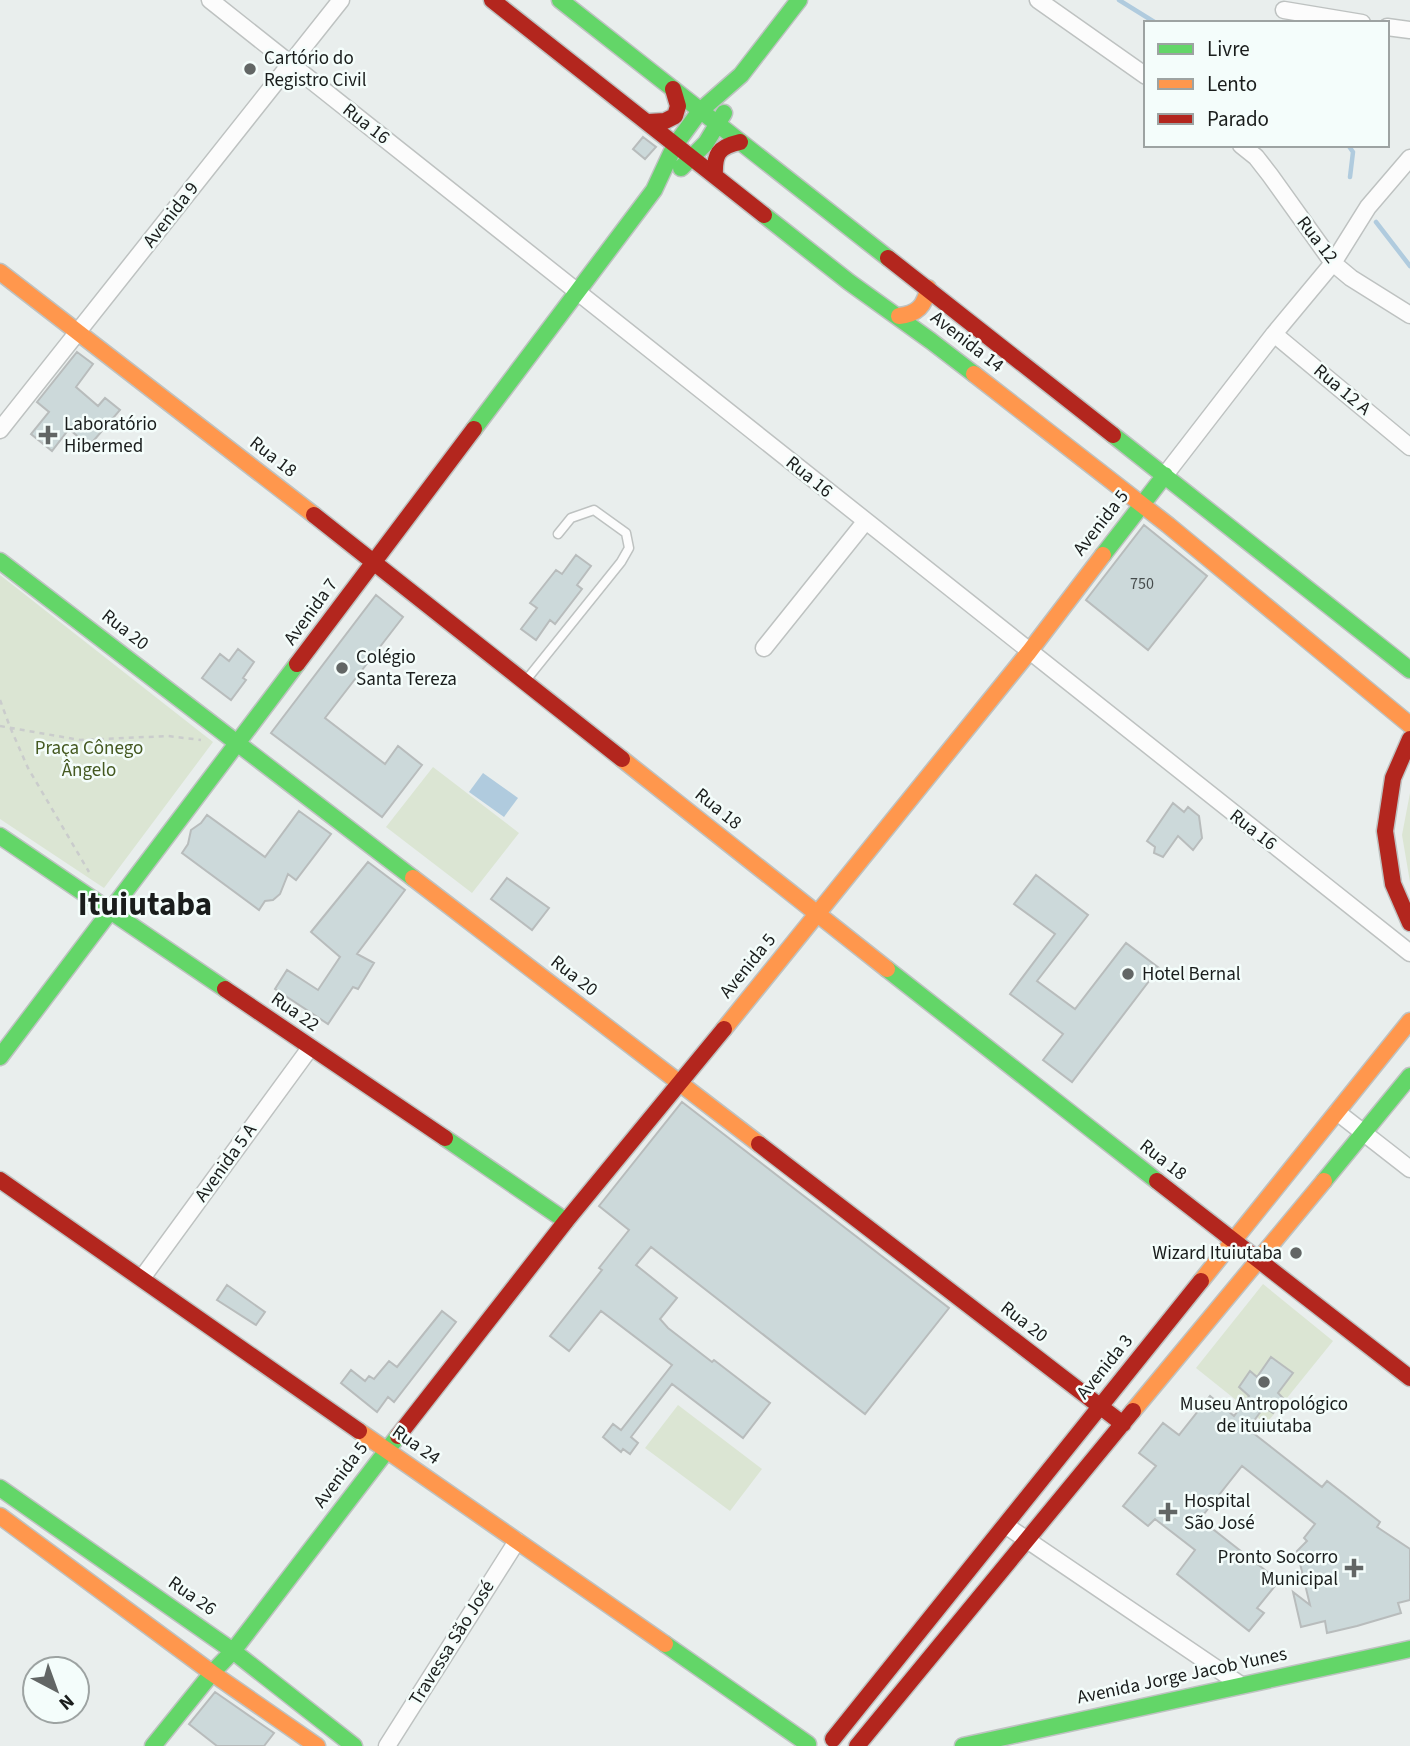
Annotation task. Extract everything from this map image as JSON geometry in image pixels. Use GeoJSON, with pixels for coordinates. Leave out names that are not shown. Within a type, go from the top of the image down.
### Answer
{"type":"FeatureCollection","features":[{"type":"Feature","properties":{"kind":"street","name":"Rua 16"},"geometry":{"type":"LineString","coordinates":[[210,0],[1410,953]]}},
{"type":"Feature","properties":{"kind":"street","name":"Avenida 9"},"geometry":{"type":"LineString","coordinates":[[0,430],[341,0]]}},
{"type":"Feature","properties":{"kind":"street","name":"Avenida 14"},"geometry":{"type":"LineString","coordinates":[[492,0],[849,282],[899,316],[1141,505],[1410,725]]}},
{"type":"Feature","properties":{"kind":"street","name":"Avenida 14"},"geometry":{"type":"LineString","coordinates":[[560,0],[1410,670]]}},
{"type":"Feature","properties":{"kind":"street","name":"Avenida 7"},"geometry":{"type":"LineString","coordinates":[[0,1056],[654,190],[675,145],[701,111],[741,75],[799,0]]}},
{"type":"Feature","properties":{"kind":"street"},"geometry":{"type":"LineString","coordinates":[[1038,0],[1144,75]]}},
{"type":"Feature","properties":{"kind":"street"},"geometry":{"type":"LineString","coordinates":[[1284,10],[1350,21]]}},
{"type":"Feature","properties":{"kind":"street"},"geometry":{"type":"LineString","coordinates":[[1389,27],[1410,30]]}},
{"type":"Feature","properties":{"kind":"street","name":"Avenida 7"},"geometry":{"type":"LineString","coordinates":[[654,190],[692,158],[719,125],[741,75]]}},
{"type":"Feature","properties":{"kind":"street"},"geometry":{"type":"LineString","coordinates":[[648,122],[664,123],[677,114],[678,102],[673,89]]}},
{"type":"Feature","properties":{"kind":"street"},"geometry":{"type":"LineString","coordinates":[[715,176],[715,158],[718,152],[729,144],[740,142]]}},
{"type":"Feature","properties":{"kind":"street","name":"Rua 12"},"geometry":{"type":"LineString","coordinates":[[1244,147],[1256,157],[1270,175],[1333,263],[1351,278],[1410,316]]}},
{"type":"Feature","properties":{"kind":"street","name":"Avenida 5"},"geometry":{"type":"LineString","coordinates":[[153,1746],[233,1651],[566,1221],[1028,652],[1274,334],[1333,263],[1368,207],[1410,158]]}},
{"type":"Feature","properties":{"kind":"street","name":"Rua 18"},"geometry":{"type":"LineString","coordinates":[[0,272],[374,562],[1233,1242],[1410,1378]]}},
{"type":"Feature","properties":{"kind":"street"},"geometry":{"type":"LineString","coordinates":[[899,316],[912,316],[921,308],[927,298],[928,288]]}},
{"type":"Feature","properties":{"kind":"street"},"geometry":{"type":"LineString","coordinates":[[931,341],[930,329],[934,319],[955,311]]}},
{"type":"Feature","properties":{"kind":"street","name":"Rua 12 A"},"geometry":{"type":"LineString","coordinates":[[1274,334],[1410,447]]}},
{"type":"Feature","properties":{"kind":"street"},"geometry":{"type":"LineString","coordinates":[[764,649],[865,522]]}},
{"type":"Feature","properties":{"kind":"street","name":"Rua 20"},"geometry":{"type":"LineString","coordinates":[[0,561],[1123,1424]]}},
{"type":"Feature","properties":{"kind":"street"},"geometry":{"type":"LineString","coordinates":[[1410,739],[1393,778],[1385,831],[1393,884],[1410,923]]}},
{"type":"Feature","properties":{"kind":"street","name":"Rua 22"},"geometry":{"type":"LineString","coordinates":[[0,836],[566,1221]]}},
{"type":"Feature","properties":{"kind":"street","name":"Avenida 3"},"geometry":{"type":"LineString","coordinates":[[838,1742],[1005,1525],[1410,1021]]}},
{"type":"Feature","properties":{"kind":"street","name":"Avenida 5 A"},"geometry":{"type":"LineString","coordinates":[[142,1278],[310,1048]]}},
{"type":"Feature","properties":{"kind":"street"},"geometry":{"type":"LineString","coordinates":[[856,1746],[1410,1076]]}},
{"type":"Feature","properties":{"kind":"street"},"geometry":{"type":"LineString","coordinates":[[1337,1112],[1410,1169]]}},
{"type":"Feature","properties":{"kind":"street","name":"Rua 24"},"geometry":{"type":"LineString","coordinates":[[0,1180],[807,1745],[820,1738],[838,1742]]}},
{"type":"Feature","properties":{"kind":"street","name":"Rua 26"},"geometry":{"type":"LineString","coordinates":[[1,1491],[233,1651],[354,1746]]}},
{"type":"Feature","properties":{"kind":"street"},"geometry":{"type":"LineString","coordinates":[[0,1516],[212,1673],[317,1746]]}},
{"type":"Feature","properties":{"kind":"street"},"geometry":{"type":"LineString","coordinates":[[1005,1525],[1241,1685]]}},
{"type":"Feature","properties":{"kind":"street","name":"Travessa São José"},"geometry":{"type":"LineString","coordinates":[[387,1746],[517,1541]]}},
{"type":"Feature","properties":{"kind":"street"},"geometry":{"type":"LineString","coordinates":[[100,1590],[116,1569]]}},
{"type":"Feature","properties":{"kind":"street","name":"Avenida Jorge Jacob Yunes"},"geometry":{"type":"LineString","coordinates":[[963,1746],[1410,1648]]}},
{"type":"Feature","properties":{"kind":"lane"},"geometry":{"type":"LineString","coordinates":[[525,681],[621,562],[629,548],[626,533],[594,510],[570,518],[558,534]]}},
{"type":"Feature","properties":{"kind":"path"},"geometry":{"type":"LineString","coordinates":[[0,700],[28,768],[90,875]]}},
{"type":"Feature","properties":{"kind":"path"},"geometry":{"type":"LineString","coordinates":[[0,726],[80,740],[168,736],[203,740]]}},
{"type":"Feature","properties":{"kind":"green space","name":"Praça Cônego Ângelo"},"geometry":{"type":"Polygon","coordinates":[[[0,575],[213,742],[104,888],[0,819],[0,575]]]}},
{"type":"Feature","properties":{"kind":"green space"},"geometry":{"type":"Polygon","coordinates":[[[433,767],[519,833],[472,893],[386,827],[433,767]]]}},
{"type":"Feature","properties":{"kind":"green space"},"geometry":{"type":"Polygon","coordinates":[[[1410,793],[1410,882],[1402,835],[1410,793]]]}},
{"type":"Feature","properties":{"kind":"green space"},"geometry":{"type":"Polygon","coordinates":[[[1263,1284],[1333,1341],[1266,1424],[1196,1368],[1263,1284]]]}},
{"type":"Feature","properties":{"kind":"green space"},"geometry":{"type":"Polygon","coordinates":[[[678,1405],[762,1469],[730,1511],[645,1448],[678,1405]]]}},
{"type":"Feature","properties":{"kind":"water"},"geometry":{"type":"Polygon","coordinates":[[[483,773],[518,798],[504,817],[469,792],[483,773]]]}},
{"type":"Feature","properties":{"kind":"building"},"geometry":{"type":"Polygon","coordinates":[[[643,137],[656,147],[645,159],[633,149],[643,137]]]}},
{"type":"Feature","properties":{"kind":"building"},"geometry":{"type":"Polygon","coordinates":[[[77,352],[93,364],[76,387],[98,406],[105,398],[120,410],[89,446],[69,429],[52,451],[31,434],[49,412],[37,402],[77,352]]]}},
{"type":"Feature","properties":{"kind":"building"},"geometry":{"type":"Polygon","coordinates":[[[1144,525],[1207,576],[1148,650],[1086,600],[1144,525]]]}},
{"type":"Feature","properties":{"kind":"building"},"geometry":{"type":"Polygon","coordinates":[[[576,555],[591,566],[577,585],[582,589],[555,624],[550,620],[536,640],[521,629],[537,608],[530,603],[556,570],[562,574],[576,555]]]}},
{"type":"Feature","properties":{"kind":"building","name":"Colégio Santa Tereza"},"geometry":{"type":"Polygon","coordinates":[[[376,595],[403,617],[325,718],[385,764],[398,746],[422,765],[382,817],[271,733],[376,595]]]}},
{"type":"Feature","properties":{"kind":"building"},"geometry":{"type":"Polygon","coordinates":[[[238,649],[254,662],[243,678],[246,680],[231,700],[202,678],[220,654],[229,661],[238,649]]]}},
{"type":"Feature","properties":{"kind":"building"},"geometry":{"type":"Polygon","coordinates":[[[1173,803],[1184,812],[1188,807],[1199,816],[1202,838],[1193,850],[1178,836],[1163,857],[1154,853],[1155,847],[1147,841],[1173,803]]]}},
{"type":"Feature","properties":{"kind":"building"},"geometry":{"type":"Polygon","coordinates":[[[299,811],[331,834],[296,880],[288,874],[280,894],[273,900],[265,901],[259,910],[182,853],[188,844],[191,830],[207,815],[265,857],[299,811]]]}},
{"type":"Feature","properties":{"kind":"building"},"geometry":{"type":"Polygon","coordinates":[[[368,862],[405,890],[357,954],[374,963],[358,989],[353,987],[328,1024],[275,989],[287,970],[318,990],[340,957],[311,932],[368,862]]]}},
{"type":"Feature","properties":{"kind":"building","name":"Hotel Bernal"},"geometry":{"type":"Polygon","coordinates":[[[1036,875],[1088,915],[1037,981],[1075,1009],[1126,943],[1159,968],[1072,1082],[1043,1060],[1063,1034],[1010,994],[1055,934],[1014,904],[1036,875]]]}},
{"type":"Feature","properties":{"kind":"building"},"geometry":{"type":"Polygon","coordinates":[[[507,878],[549,908],[532,930],[491,899],[507,878]]]}},
{"type":"Feature","properties":{"kind":"building"},"geometry":{"type":"Polygon","coordinates":[[[682,1102],[949,1308],[865,1414],[651,1247],[636,1265],[677,1298],[660,1319],[712,1362],[714,1360],[770,1403],[743,1438],[672,1384],[631,1437],[638,1443],[630,1454],[623,1449],[621,1452],[603,1437],[613,1424],[621,1430],[672,1365],[601,1311],[569,1351],[550,1336],[602,1270],[599,1268],[629,1230],[599,1206],[682,1102]]]}},
{"type":"Feature","properties":{"kind":"building"},"geometry":{"type":"Polygon","coordinates":[[[227,1285],[265,1312],[256,1325],[217,1300],[227,1285]]]}},
{"type":"Feature","properties":{"kind":"building"},"geometry":{"type":"Polygon","coordinates":[[[442,1311],[456,1322],[394,1402],[388,1397],[377,1412],[341,1383],[351,1370],[365,1381],[369,1376],[374,1379],[389,1361],[397,1367],[442,1311]]]}},
{"type":"Feature","properties":{"kind":"building"},"geometry":{"type":"Polygon","coordinates":[[[1271,1357],[1293,1373],[1278,1393],[1284,1399],[1273,1413],[1264,1407],[1248,1429],[1322,1487],[1327,1481],[1380,1522],[1377,1527],[1410,1549],[1410,1600],[1398,1603],[1401,1613],[1327,1633],[1325,1621],[1301,1627],[1293,1592],[1310,1605],[1297,1551],[1307,1541],[1304,1538],[1315,1524],[1242,1466],[1200,1519],[1279,1581],[1257,1608],[1264,1613],[1249,1631],[1177,1574],[1195,1550],[1155,1519],[1148,1526],[1123,1506],[1156,1466],[1139,1453],[1163,1423],[1179,1435],[1210,1396],[1234,1416],[1249,1396],[1239,1387],[1250,1371],[1257,1377],[1271,1357]]]}},
{"type":"Feature","properties":{"kind":"building"},"geometry":{"type":"Polygon","coordinates":[[[215,1692],[274,1733],[264,1746],[217,1746],[189,1724],[215,1692]]]}},
{"type":"Feature","properties":{"kind":"waterway"},"geometry":{"type":"LineString","coordinates":[[1119,0],[1153,21]]}},
{"type":"Feature","properties":{"kind":"waterway"},"geometry":{"type":"LineString","coordinates":[[1349,147],[1353,152],[1350,177]]}},
{"type":"Feature","properties":{"kind":"waterway"},"geometry":{"type":"LineString","coordinates":[[1376,222],[1410,266]]}},
{"type":"Feature","properties":{"kind":"traffic: fast"},"geometry":{"type":"LineString","coordinates":[[560,0],[888,258]]}},
{"type":"Feature","properties":{"kind":"traffic: fast"},"geometry":{"type":"LineString","coordinates":[[474,429],[654,190],[675,145],[700,111],[741,75],[799,0]]}},
{"type":"Feature","properties":{"kind":"traffic: fast"},"geometry":{"type":"LineString","coordinates":[[681,168],[706,143],[724,113]]}},
{"type":"Feature","properties":{"kind":"traffic: fast"},"geometry":{"type":"LineString","coordinates":[[764,215],[849,282],[974,374]]}},
{"type":"Feature","properties":{"kind":"traffic: fast"},"geometry":{"type":"LineString","coordinates":[[1113,435],[1410,670]]}},
{"type":"Feature","properties":{"kind":"traffic: fast"},"geometry":{"type":"LineString","coordinates":[[1103,555],[1165,475]]}},
{"type":"Feature","properties":{"kind":"traffic: fast"},"geometry":{"type":"LineString","coordinates":[[0,561],[413,878]]}},
{"type":"Feature","properties":{"kind":"traffic: fast"},"geometry":{"type":"LineString","coordinates":[[0,1057],[297,664]]}},
{"type":"Feature","properties":{"kind":"traffic: fast"},"geometry":{"type":"LineString","coordinates":[[0,836],[225,989]]}},
{"type":"Feature","properties":{"kind":"traffic: fast"},"geometry":{"type":"LineString","coordinates":[[887,969],[1157,1181]]}},
{"type":"Feature","properties":{"kind":"traffic: fast"},"geometry":{"type":"LineString","coordinates":[[1324,1181],[1410,1076]]}},
{"type":"Feature","properties":{"kind":"traffic: fast"},"geometry":{"type":"LineString","coordinates":[[445,1138],[566,1221]]}},
{"type":"Feature","properties":{"kind":"traffic: fast"},"geometry":{"type":"LineString","coordinates":[[153,1746],[233,1651],[398,1436]]}},
{"type":"Feature","properties":{"kind":"traffic: fast"},"geometry":{"type":"LineString","coordinates":[[0,1488],[233,1651],[354,1746]]}},
{"type":"Feature","properties":{"kind":"traffic: fast"},"geometry":{"type":"LineString","coordinates":[[665,1644],[808,1744]]}},
{"type":"Feature","properties":{"kind":"traffic: fast"},"geometry":{"type":"LineString","coordinates":[[963,1746],[1410,1649]]}},
{"type":"Feature","properties":{"kind":"traffic: slow"},"geometry":{"type":"LineString","coordinates":[[0,272],[314,515]]}},
{"type":"Feature","properties":{"kind":"traffic: slow"},"geometry":{"type":"LineString","coordinates":[[899,316],[919,308],[925,300],[928,288]]}},
{"type":"Feature","properties":{"kind":"traffic: slow"},"geometry":{"type":"LineString","coordinates":[[974,374],[1168,525],[1410,725]]}},
{"type":"Feature","properties":{"kind":"traffic: slow"},"geometry":{"type":"LineString","coordinates":[[724,1029],[1029,652],[1103,555]]}},
{"type":"Feature","properties":{"kind":"traffic: slow"},"geometry":{"type":"LineString","coordinates":[[622,759],[887,969]]}},
{"type":"Feature","properties":{"kind":"traffic: slow"},"geometry":{"type":"LineString","coordinates":[[413,878],[759,1144]]}},
{"type":"Feature","properties":{"kind":"traffic: slow"},"geometry":{"type":"LineString","coordinates":[[1201,1281],[1410,1021]]}},
{"type":"Feature","properties":{"kind":"traffic: slow"},"geometry":{"type":"LineString","coordinates":[[1133,1411],[1324,1181]]}},
{"type":"Feature","properties":{"kind":"traffic: slow"},"geometry":{"type":"LineString","coordinates":[[359,1431],[665,1644]]}},
{"type":"Feature","properties":{"kind":"traffic: slow"},"geometry":{"type":"LineString","coordinates":[[0,1516],[212,1673],[317,1746]]}},
{"type":"Feature","properties":{"kind":"traffic: jam"},"geometry":{"type":"LineString","coordinates":[[492,0],[764,215]]}},
{"type":"Feature","properties":{"kind":"traffic: jam"},"geometry":{"type":"LineString","coordinates":[[648,122],[665,121],[675,116],[678,106],[673,89]]}},
{"type":"Feature","properties":{"kind":"traffic: jam"},"geometry":{"type":"LineString","coordinates":[[715,176],[715,162],[719,153],[727,146],[740,142]]}},
{"type":"Feature","properties":{"kind":"traffic: jam"},"geometry":{"type":"LineString","coordinates":[[888,258],[1113,435]]}},
{"type":"Feature","properties":{"kind":"traffic: jam"},"geometry":{"type":"LineString","coordinates":[[297,664],[474,429]]}},
{"type":"Feature","properties":{"kind":"traffic: jam"},"geometry":{"type":"LineString","coordinates":[[314,515],[622,759]]}},
{"type":"Feature","properties":{"kind":"traffic: jam"},"geometry":{"type":"LineString","coordinates":[[1410,739],[1393,778],[1385,831],[1393,884],[1410,923]]}},
{"type":"Feature","properties":{"kind":"traffic: jam"},"geometry":{"type":"LineString","coordinates":[[225,989],[445,1138]]}},
{"type":"Feature","properties":{"kind":"traffic: jam"},"geometry":{"type":"LineString","coordinates":[[398,1436],[566,1221],[724,1029]]}},
{"type":"Feature","properties":{"kind":"traffic: jam"},"geometry":{"type":"LineString","coordinates":[[759,1144],[1123,1424]]}},
{"type":"Feature","properties":{"kind":"traffic: jam"},"geometry":{"type":"LineString","coordinates":[[0,1180],[359,1431]]}},
{"type":"Feature","properties":{"kind":"traffic: jam"},"geometry":{"type":"LineString","coordinates":[[1157,1181],[1410,1378]]}},
{"type":"Feature","properties":{"kind":"traffic: jam"},"geometry":{"type":"LineString","coordinates":[[833,1739],[1201,1281]]}},
{"type":"Feature","properties":{"kind":"traffic: jam"},"geometry":{"type":"LineString","coordinates":[[857,1746],[1133,1411]]}},
{"type":"Feature","properties":{"kind":"place","name":"Cartório do Registro Civil"},"geometry":{"type":"Point","coordinates":[250,69]}},
{"type":"Feature","properties":{"kind":"place","name":"Laboratório Hibermed"},"geometry":{"type":"Point","coordinates":[48,435]}},
{"type":"Feature","properties":{"kind":"place","name":"Colégio Santa Tereza"},"geometry":{"type":"Point","coordinates":[342,668]}},
{"type":"Feature","properties":{"kind":"place","name":"Hotel Bernal"},"geometry":{"type":"Point","coordinates":[1128,974]}},
{"type":"Feature","properties":{"kind":"place","name":"Wizard Ituiutaba"},"geometry":{"type":"Point","coordinates":[1296,1253]}},
{"type":"Feature","properties":{"kind":"place","name":"Museu Antropológico de ituiutaba"},"geometry":{"type":"Point","coordinates":[1264,1382]}},
{"type":"Feature","properties":{"kind":"place","name":"Hospital São José"},"geometry":{"type":"Point","coordinates":[1168,1512]}},
{"type":"Feature","properties":{"kind":"place","name":"Pronto Socorro Municipal"},"geometry":{"type":"Point","coordinates":[1354,1568]}},
{"type":"Feature","properties":{"kind":"district","name":"Ituiutaba"},"geometry":{"type":"Point","coordinates":[145,904]}}]}
